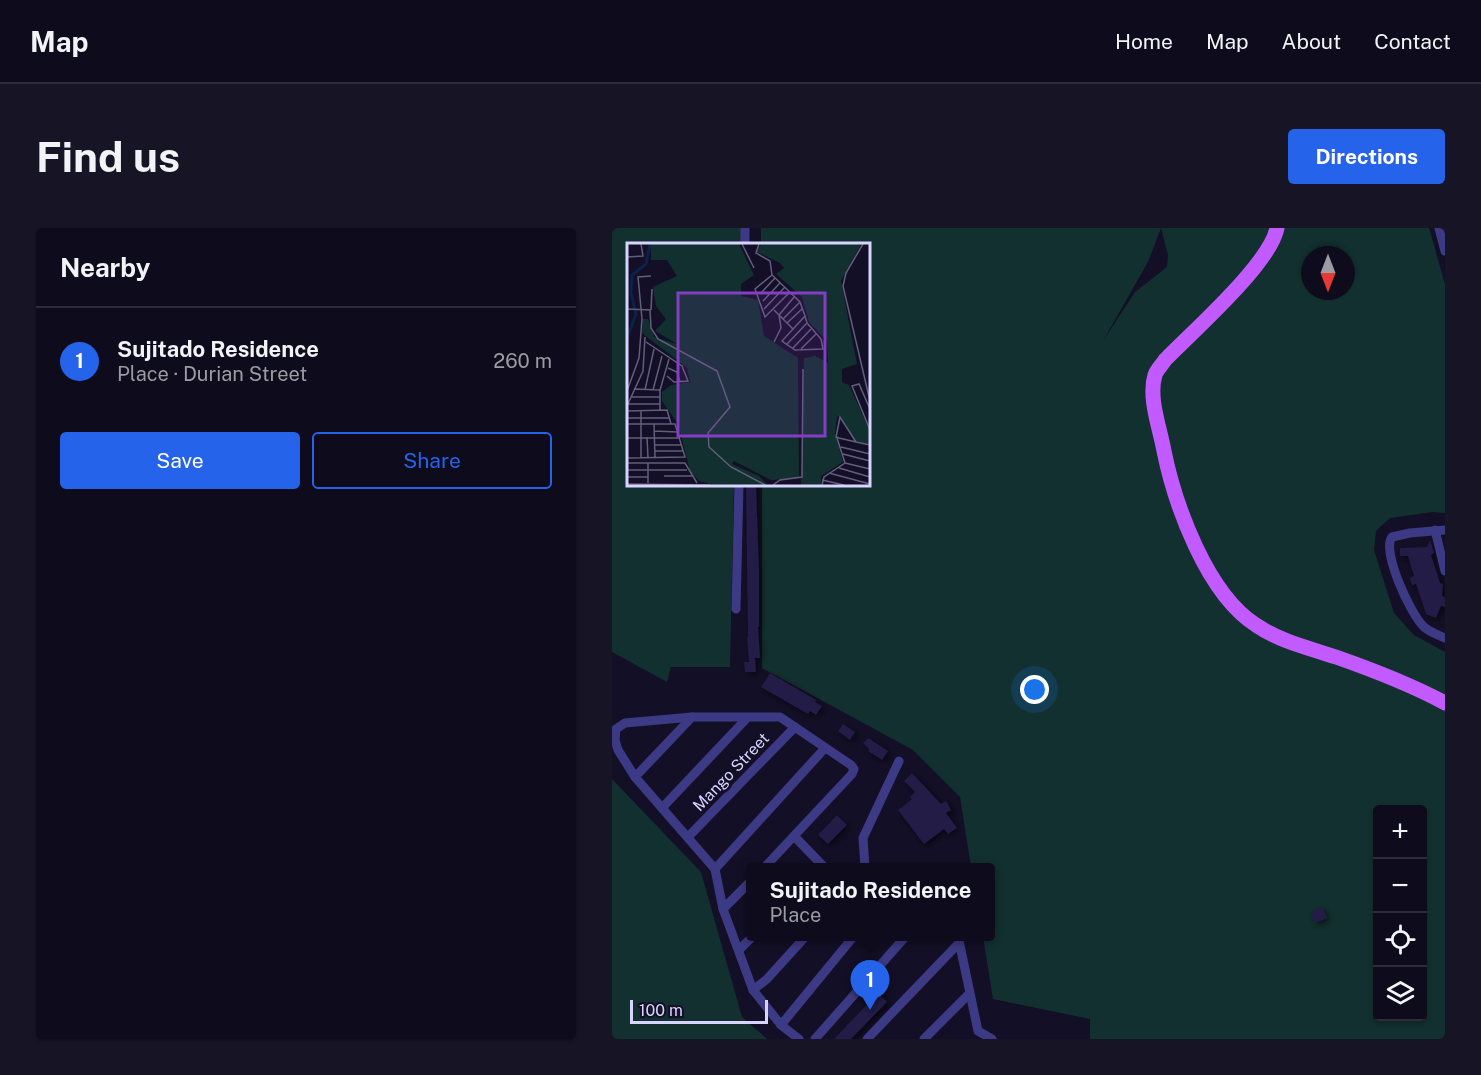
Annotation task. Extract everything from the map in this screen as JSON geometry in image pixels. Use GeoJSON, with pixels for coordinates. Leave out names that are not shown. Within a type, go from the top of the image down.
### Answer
{"type":"FeatureCollection","features":[{"type":"Feature","properties":{"kind":"main road"},"geometry":{"type":"LineString","coordinates":[[1277,228],[1273,242],[1266,253],[1241,283],[1156,372],[1152,390],[1170,476],[1183,516],[1193,541],[1214,578],[1241,614],[1256,626],[1279,637],[1374,670],[1445,703]]}},
{"type":"Feature","properties":{"kind":"street"},"geometry":{"type":"LineString","coordinates":[[1439,228],[1445,251]]}},
{"type":"Feature","properties":{"kind":"street"},"geometry":{"type":"LineString","coordinates":[[736,609],[739,486]]}},
{"type":"Feature","properties":{"kind":"street"},"geometry":{"type":"LineString","coordinates":[[1445,570],[1440,530],[1400,534],[1392,537],[1389,545],[1402,590],[1412,610],[1423,626],[1445,638]]}},
{"type":"Feature","properties":{"kind":"street"},"geometry":{"type":"LineString","coordinates":[[635,777],[692,717]]}},
{"type":"Feature","properties":{"kind":"street"},"geometry":{"type":"LineString","coordinates":[[768,863],[852,774],[854,769],[851,765],[780,717],[692,717],[625,723],[616,729],[615,740],[618,750],[635,777],[715,869],[723,909],[753,990],[781,1025],[799,1039]]}},
{"type":"Feature","properties":{"kind":"street"},"geometry":{"type":"LineString","coordinates":[[662,808],[747,718]]}},
{"type":"Feature","properties":{"kind":"street","name":"Mango Street"},"geometry":{"type":"LineString","coordinates":[[688,837],[795,727]]}},
{"type":"Feature","properties":{"kind":"street"},"geometry":{"type":"LineString","coordinates":[[715,869],[825,748]]}},
{"type":"Feature","properties":{"kind":"street"},"geometry":{"type":"LineString","coordinates":[[866,863],[863,838],[899,761]]}},
{"type":"Feature","properties":{"kind":"street"},"geometry":{"type":"LineString","coordinates":[[794,836],[820,863]]}},
{"type":"Feature","properties":{"kind":"street"},"geometry":{"type":"LineString","coordinates":[[723,909],[746,886]]}},
{"type":"Feature","properties":{"kind":"street"},"geometry":{"type":"LineString","coordinates":[[739,950],[748,941]]}},
{"type":"Feature","properties":{"kind":"street"},"geometry":{"type":"LineString","coordinates":[[753,990],[767,979],[801,941]]}},
{"type":"Feature","properties":{"kind":"street"},"geometry":{"type":"LineString","coordinates":[[781,1025],[850,941]]}},
{"type":"Feature","properties":{"kind":"street"},"geometry":{"type":"LineString","coordinates":[[814,1039],[898,941]]}},
{"type":"Feature","properties":{"kind":"street"},"geometry":{"type":"LineString","coordinates":[[867,1039],[958,941]]}},
{"type":"Feature","properties":{"kind":"street"},"geometry":{"type":"LineString","coordinates":[[959,941],[978,1031],[992,1039]]}},
{"type":"Feature","properties":{"kind":"street"},"geometry":{"type":"LineString","coordinates":[[924,1039],[969,994]]}},
{"type":"Feature","properties":{"kind":"street"},"geometry":{"type":"LineString","coordinates":[[971,1039],[978,1031]]}},
{"type":"Feature","properties":{"kind":"green space"},"geometry":{"type":"Polygon","coordinates":[[[612,228],[744,228],[745,243],[627,243],[627,486],[734,486],[730,667],[671,667],[667,682],[612,652],[612,228]]]}},
{"type":"Feature","properties":{"kind":"green space"},"geometry":{"type":"Polygon","coordinates":[[[761,228],[1161,228],[1429,228],[1445,284],[1445,513],[1433,512],[1390,518],[1376,531],[1374,550],[1394,613],[1414,635],[1445,652],[1445,1039],[1090,1039],[1090,1019],[993,999],[984,941],[995,941],[995,863],[970,863],[960,797],[913,750],[762,668],[762,486],[870,486],[870,243],[761,243],[761,228]],[[1161,228],[1148,262],[1103,341],[1135,292],[1167,267],[1168,255],[1161,228]]]}},
{"type":"Feature","properties":{"kind":"green space"},"geometry":{"type":"Polygon","coordinates":[[[612,779],[701,872],[742,1017],[767,1039],[612,1039],[612,779]]]}},
{"type":"Feature","properties":{"kind":"building"},"geometry":{"type":"Polygon","coordinates":[[[746,486],[756,486],[760,658],[755,658],[756,672],[745,672],[744,662],[749,662],[746,486]]]}},
{"type":"Feature","properties":{"kind":"building"},"geometry":{"type":"Polygon","coordinates":[[[1430,540],[1434,553],[1431,555],[1440,583],[1443,584],[1442,596],[1445,597],[1445,607],[1441,606],[1436,618],[1426,614],[1416,584],[1412,585],[1410,578],[1414,576],[1408,556],[1400,556],[1400,548],[1427,547],[1430,540]]]}},
{"type":"Feature","properties":{"kind":"building"},"geometry":{"type":"Polygon","coordinates":[[[770,673],[816,700],[815,702],[822,706],[816,715],[810,711],[808,714],[761,687],[770,673]]]}},
{"type":"Feature","properties":{"kind":"building"},"geometry":{"type":"Polygon","coordinates":[[[843,724],[855,732],[850,740],[838,731],[843,724]]]}},
{"type":"Feature","properties":{"kind":"building"},"geometry":{"type":"Polygon","coordinates":[[[868,738],[888,751],[882,760],[868,751],[869,749],[863,743],[868,738]]]}},
{"type":"Feature","properties":{"kind":"building"},"geometry":{"type":"Polygon","coordinates":[[[912,773],[941,804],[946,801],[951,810],[946,813],[957,828],[948,834],[944,829],[924,844],[898,810],[912,799],[910,797],[915,792],[904,781],[912,773]]]}},
{"type":"Feature","properties":{"kind":"building"},"geometry":{"type":"Polygon","coordinates":[[[837,815],[847,825],[828,844],[818,835],[837,815]]]}},
{"type":"Feature","properties":{"kind":"building"},"geometry":{"type":"Polygon","coordinates":[[[1322,907],[1327,918],[1315,923],[1311,912],[1322,907]]]}},
{"type":"Feature","properties":{"kind":"building"},"geometry":{"type":"Polygon","coordinates":[[[878,993],[887,1002],[851,1039],[834,1039],[878,993]]]}},
{"type":"Feature","properties":{"kind":"place","name":"Sujitado Residence"},"geometry":{"type":"Point","coordinates":[870,1010]}}]}
